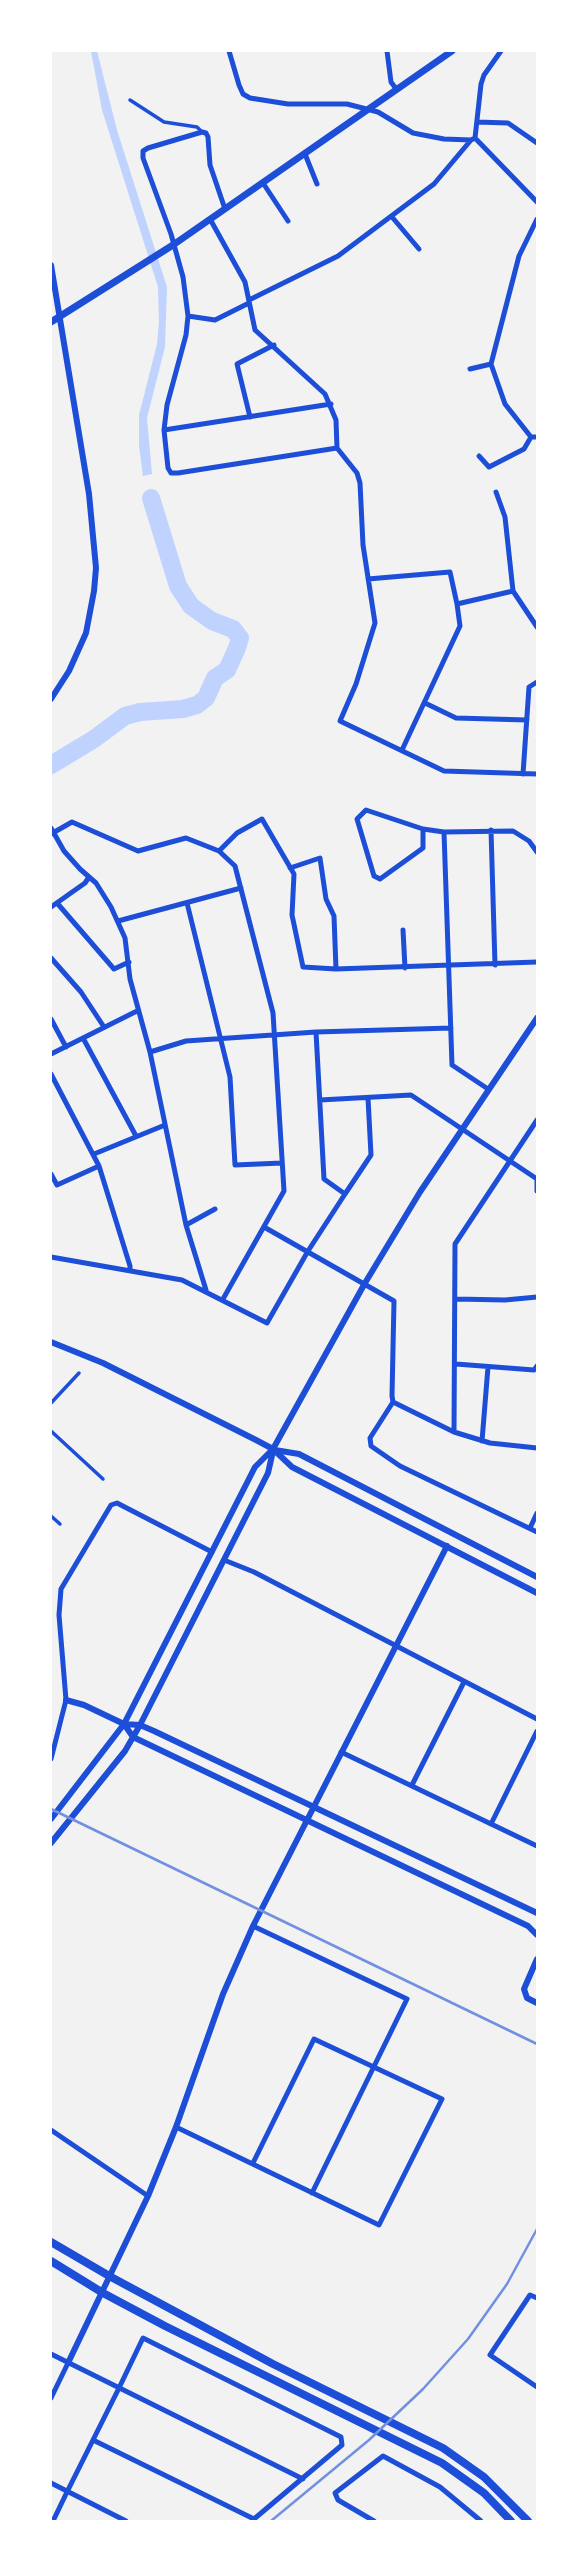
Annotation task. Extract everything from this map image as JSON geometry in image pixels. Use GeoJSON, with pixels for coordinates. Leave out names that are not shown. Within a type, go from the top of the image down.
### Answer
{"type":"FeatureCollection","features":[{"type":"Feature","properties":{"kind":"main road"},"geometry":{"type":"LineString","coordinates":[[51,322],[170,247],[452,51]]}},
{"type":"Feature","properties":{"kind":"main road"},"geometry":{"type":"LineString","coordinates":[[51,2242],[273,2364],[443,2448],[484,2476],[528,2521]]}},
{"type":"Feature","properties":{"kind":"main road"},"geometry":{"type":"LineString","coordinates":[[51,2261],[173,2331],[424,2453],[465,2478],[511,2521]]}},
{"type":"Feature","properties":{"kind":"street"},"geometry":{"type":"LineString","coordinates":[[229,51],[243,94],[250,98],[271,103],[347,104],[370,109],[413,133],[444,139],[473,139],[537,202]]}},
{"type":"Feature","properties":{"kind":"street"},"geometry":{"type":"LineString","coordinates":[[387,51],[391,82],[397,90]]}},
{"type":"Feature","properties":{"kind":"street"},"geometry":{"type":"LineString","coordinates":[[188,316],[215,320],[338,256],[434,184],[473,139],[481,84],[501,51]]}},
{"type":"Feature","properties":{"kind":"street"},"geometry":{"type":"LineString","coordinates":[[130,100],[164,122],[197,127],[208,137],[210,165],[225,209]]}},
{"type":"Feature","properties":{"kind":"street"},"geometry":{"type":"LineString","coordinates":[[477,122],[508,123],[537,142]]}},
{"type":"Feature","properties":{"kind":"street"},"geometry":{"type":"LineString","coordinates":[[202,132],[143,151],[170,247],[183,276],[188,316],[186,335],[167,405],[164,430],[168,468],[177,473],[337,448]]}},
{"type":"Feature","properties":{"kind":"street"},"geometry":{"type":"LineString","coordinates":[[305,154],[317,184]]}},
{"type":"Feature","properties":{"kind":"street"},"geometry":{"type":"LineString","coordinates":[[263,183],[288,220]]}},
{"type":"Feature","properties":{"kind":"street"},"geometry":{"type":"LineString","coordinates":[[392,216],[419,249]]}},
{"type":"Feature","properties":{"kind":"street"},"geometry":{"type":"LineString","coordinates":[[210,219],[245,282],[255,330],[325,394],[336,420],[337,448],[357,473],[360,483],[363,545],[375,623],[356,684],[340,721],[444,771],[537,774]]}},
{"type":"Feature","properties":{"kind":"street"},"geometry":{"type":"LineString","coordinates":[[479,456],[489,467],[524,449],[534,437],[505,404],[491,364],[519,256],[537,219]]}},
{"type":"Feature","properties":{"kind":"street"},"geometry":{"type":"LineString","coordinates":[[51,265],[89,494],[96,568],[86,633],[69,671],[51,699]]}},
{"type":"Feature","properties":{"kind":"street"},"geometry":{"type":"LineString","coordinates":[[250,417],[237,364],[274,345]]}},
{"type":"Feature","properties":{"kind":"street"},"geometry":{"type":"LineString","coordinates":[[470,369],[491,364]]}},
{"type":"Feature","properties":{"kind":"street"},"geometry":{"type":"LineString","coordinates":[[164,430],[331,404]]}},
{"type":"Feature","properties":{"kind":"street"},"geometry":{"type":"LineString","coordinates":[[496,492],[505,517],[513,591],[537,627]]}},
{"type":"Feature","properties":{"kind":"street"},"geometry":{"type":"LineString","coordinates":[[368,579],[450,572],[457,604],[460,626],[402,750]]}},
{"type":"Feature","properties":{"kind":"street"},"geometry":{"type":"LineString","coordinates":[[457,604],[513,591]]}},
{"type":"Feature","properties":{"kind":"street"},"geometry":{"type":"LineString","coordinates":[[523,774],[529,687],[537,682]]}},
{"type":"Feature","properties":{"kind":"street"},"geometry":{"type":"LineString","coordinates":[[425,703],[456,718],[527,720]]}},
{"type":"Feature","properties":{"kind":"street"},"geometry":{"type":"LineString","coordinates":[[423,829],[423,848],[380,879],[374,876],[357,819],[366,810],[423,829],[444,832],[513,831],[529,841],[537,852]]}},
{"type":"Feature","properties":{"kind":"street"},"geometry":{"type":"LineString","coordinates":[[219,851],[237,833],[262,819],[294,874],[292,915],[303,967],[405,968],[537,962]]}},
{"type":"Feature","properties":{"kind":"street"},"geometry":{"type":"LineString","coordinates":[[206,1290],[186,1225],[150,1052],[130,979],[125,938],[96,883],[64,851],[52,832],[72,821],[138,850],[186,838],[219,851],[235,866],[273,1013],[284,1191],[223,1299]]}},
{"type":"Feature","properties":{"kind":"street"},"geometry":{"type":"LineString","coordinates":[[491,830],[495,965]]}},
{"type":"Feature","properties":{"kind":"street"},"geometry":{"type":"LineString","coordinates":[[444,832],[452,1065],[488,1089]]}},
{"type":"Feature","properties":{"kind":"street"},"geometry":{"type":"LineString","coordinates":[[290,868],[320,858],[326,899],[334,916],[336,969]]}},
{"type":"Feature","properties":{"kind":"street"},"geometry":{"type":"LineString","coordinates":[[51,907],[85,883],[89,877]]}},
{"type":"Feature","properties":{"kind":"street"},"geometry":{"type":"LineString","coordinates":[[118,921],[241,888]]}},
{"type":"Feature","properties":{"kind":"street"},"geometry":{"type":"LineString","coordinates":[[57,903],[114,969],[129,962]]}},
{"type":"Feature","properties":{"kind":"street"},"geometry":{"type":"LineString","coordinates":[[187,903],[230,1077],[235,1165],[282,1163]]}},
{"type":"Feature","properties":{"kind":"street"},"geometry":{"type":"LineString","coordinates":[[404,930],[405,968]]}},
{"type":"Feature","properties":{"kind":"street"},"geometry":{"type":"LineString","coordinates":[[51,958],[81,992],[104,1027]]}},
{"type":"Feature","properties":{"kind":"street"},"geometry":{"type":"LineString","coordinates":[[51,1054],[137,1010]]}},
{"type":"Feature","properties":{"kind":"street"},"geometry":{"type":"LineString","coordinates":[[51,1819],[124,1724],[256,1467],[273,1449],[365,1283],[461,1129],[537,1018]]}},
{"type":"Feature","properties":{"kind":"street"},"geometry":{"type":"LineString","coordinates":[[51,1019],[66,1047]]}},
{"type":"Feature","properties":{"kind":"street"},"geometry":{"type":"LineString","coordinates":[[150,1052],[186,1041],[275,1034],[451,1028]]}},
{"type":"Feature","properties":{"kind":"street"},"geometry":{"type":"LineString","coordinates":[[316,1032],[324,1179],[345,1194]]}},
{"type":"Feature","properties":{"kind":"street"},"geometry":{"type":"LineString","coordinates":[[83,1038],[136,1136]]}},
{"type":"Feature","properties":{"kind":"street"},"geometry":{"type":"LineString","coordinates":[[51,1074],[99,1166],[130,1271]]}},
{"type":"Feature","properties":{"kind":"street"},"geometry":{"type":"LineString","coordinates":[[320,1100],[411,1095],[537,1179],[537,1191]]}},
{"type":"Feature","properties":{"kind":"street"},"geometry":{"type":"LineString","coordinates":[[51,1257],[182,1280],[267,1323],[308,1251],[371,1155],[368,1098]]}},
{"type":"Feature","properties":{"kind":"street"},"geometry":{"type":"LineString","coordinates":[[454,1432],[455,1244],[537,1120]]}},
{"type":"Feature","properties":{"kind":"street"},"geometry":{"type":"LineString","coordinates":[[94,1154],[165,1125]]}},
{"type":"Feature","properties":{"kind":"street"},"geometry":{"type":"LineString","coordinates":[[51,1174],[57,1185],[99,1166]]}},
{"type":"Feature","properties":{"kind":"street"},"geometry":{"type":"LineString","coordinates":[[186,1225],[215,1209]]}},
{"type":"Feature","properties":{"kind":"street"},"geometry":{"type":"LineString","coordinates":[[264,1227],[394,1300],[391,1396],[394,1402],[454,1432],[482,1441],[537,1448]]}},
{"type":"Feature","properties":{"kind":"street"},"geometry":{"type":"LineString","coordinates":[[456,1299],[505,1300],[537,1297]]}},
{"type":"Feature","properties":{"kind":"street"},"geometry":{"type":"LineString","coordinates":[[51,1342],[113,1367],[273,1449],[299,1454],[537,1577]]}},
{"type":"Feature","properties":{"kind":"street"},"geometry":{"type":"LineString","coordinates":[[456,1364],[534,1370],[537,1366]]}},
{"type":"Feature","properties":{"kind":"street"},"geometry":{"type":"LineString","coordinates":[[482,1441],[488,1367]]}},
{"type":"Feature","properties":{"kind":"street"},"geometry":{"type":"LineString","coordinates":[[51,1403],[79,1373]]}},
{"type":"Feature","properties":{"kind":"street"},"geometry":{"type":"LineString","coordinates":[[394,1402],[370,1438],[371,1446],[400,1466],[537,1532]]}},
{"type":"Feature","properties":{"kind":"street"},"geometry":{"type":"LineString","coordinates":[[51,1431],[103,1479]]}},
{"type":"Feature","properties":{"kind":"street"},"geometry":{"type":"LineString","coordinates":[[273,1449],[292,1467],[537,1593]]}},
{"type":"Feature","properties":{"kind":"street"},"geometry":{"type":"LineString","coordinates":[[51,1843],[125,1751],[140,1725],[268,1473],[273,1449]]}},
{"type":"Feature","properties":{"kind":"street"},"geometry":{"type":"LineString","coordinates":[[51,1759],[65,1700],[59,1615],[61,1589],[111,1505],[117,1503],[212,1552]]}},
{"type":"Feature","properties":{"kind":"street"},"geometry":{"type":"LineString","coordinates":[[530,1528],[537,1513]]}},
{"type":"Feature","properties":{"kind":"street"},"geometry":{"type":"LineString","coordinates":[[51,1516],[60,1524]]}},
{"type":"Feature","properties":{"kind":"street"},"geometry":{"type":"LineString","coordinates":[[51,2398],[148,2196],[176,2127],[223,1994],[253,1926],[447,1546]]}},
{"type":"Feature","properties":{"kind":"street"},"geometry":{"type":"LineString","coordinates":[[224,1560],[254,1572],[537,1719]]}},
{"type":"Feature","properties":{"kind":"street"},"geometry":{"type":"LineString","coordinates":[[412,1785],[464,1682]]}},
{"type":"Feature","properties":{"kind":"street"},"geometry":{"type":"LineString","coordinates":[[65,1700],[124,1724],[140,1725],[537,1913]]}},
{"type":"Feature","properties":{"kind":"street"},"geometry":{"type":"LineString","coordinates":[[124,1724],[133,1737],[528,1926],[537,1935]]}},
{"type":"Feature","properties":{"kind":"street"},"geometry":{"type":"LineString","coordinates":[[491,1824],[537,1731]]}},
{"type":"Feature","properties":{"kind":"street"},"geometry":{"type":"LineString","coordinates":[[341,1752],[537,1846]]}},
{"type":"Feature","properties":{"kind":"street"},"geometry":{"type":"LineString","coordinates":[[253,1926],[407,1999],[312,2193]]}},
{"type":"Feature","properties":{"kind":"street"},"geometry":{"type":"LineString","coordinates":[[537,1959],[524,1989],[527,1998],[537,2003]]}},
{"type":"Feature","properties":{"kind":"street"},"geometry":{"type":"LineString","coordinates":[[176,2127],[379,2225],[442,2099],[314,2039],[253,2163]]}},
{"type":"Feature","properties":{"kind":"street"},"geometry":{"type":"LineString","coordinates":[[51,2130],[148,2196]]}},
{"type":"Feature","properties":{"kind":"street"},"geometry":{"type":"LineString","coordinates":[[537,2298],[530,2295],[490,2355],[537,2387]]}},
{"type":"Feature","properties":{"kind":"street"},"geometry":{"type":"LineString","coordinates":[[53,2521],[68,2492],[93,2440],[144,2338],[341,2437],[342,2445],[254,2519],[93,2440]]}},
{"type":"Feature","properties":{"kind":"street"},"geometry":{"type":"LineString","coordinates":[[51,2354],[303,2479]]}},
{"type":"Feature","properties":{"kind":"street"},"geometry":{"type":"LineString","coordinates":[[374,2521],[338,2500],[335,2493],[383,2456],[440,2487],[479,2521]]}},
{"type":"Feature","properties":{"kind":"street"},"geometry":{"type":"LineString","coordinates":[[51,2483],[126,2521]]}},
{"type":"Feature","properties":{"kind":"water"},"geometry":{"type":"Polygon","coordinates":[[[91,51],[97,51],[117,130],[167,287],[165,347],[147,418],[152,474],[143,476],[139,415],[157,344],[158,287],[102,110],[91,51]]]}},
{"type":"Feature","properties":{"kind":"waterway"},"geometry":{"type":"LineString","coordinates":[[51,765],[125,716],[197,705],[206,698],[215,678],[227,670],[237,648],[240,638],[233,629],[212,621],[191,606],[178,586],[151,498]]}},
{"type":"Feature","properties":{"kind":"railway"},"geometry":{"type":"LineString","coordinates":[[51,1809],[537,2044]]}},
{"type":"Feature","properties":{"kind":"railway"},"geometry":{"type":"LineString","coordinates":[[271,2521],[369,2440],[423,2389],[468,2339],[507,2284],[537,2229]]}}]}
